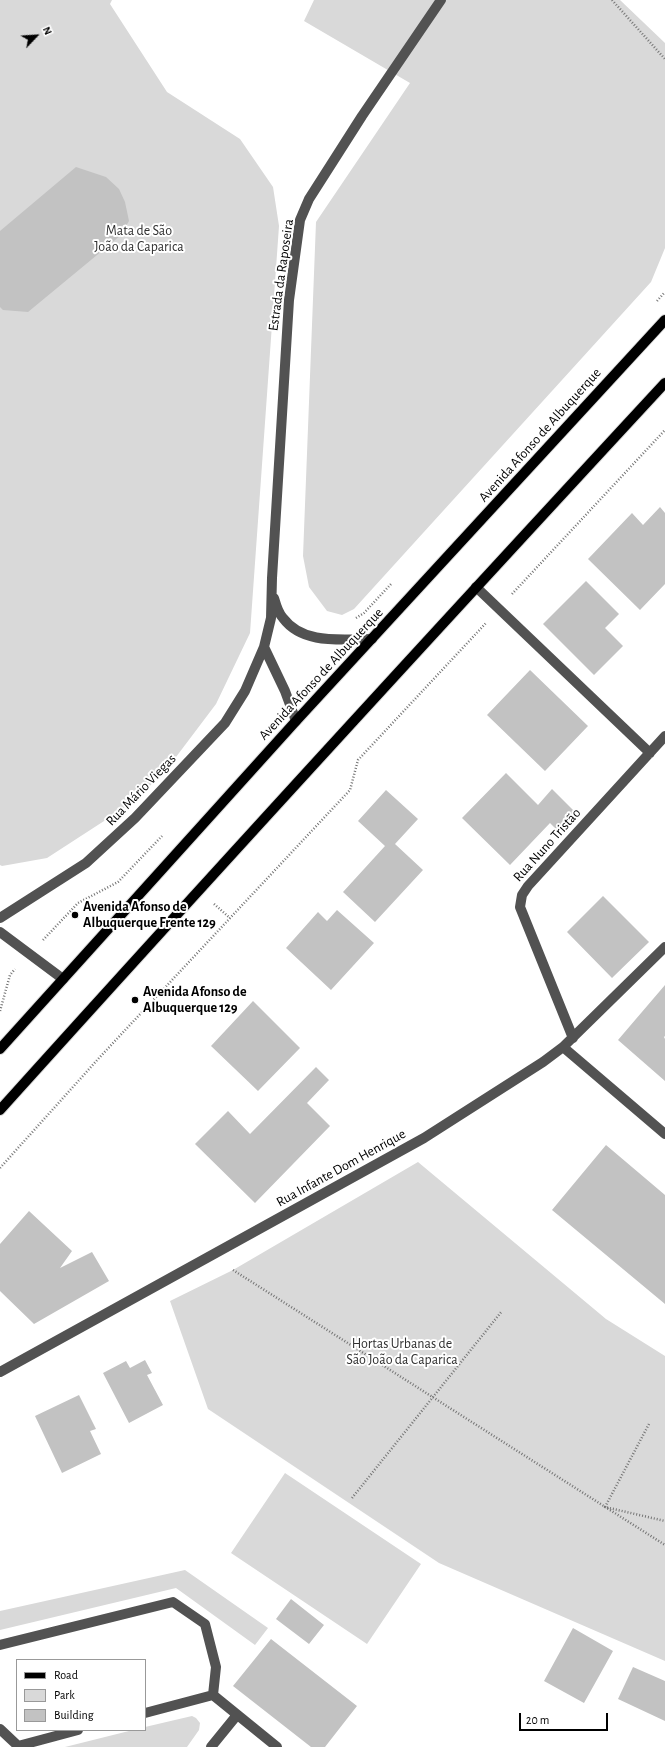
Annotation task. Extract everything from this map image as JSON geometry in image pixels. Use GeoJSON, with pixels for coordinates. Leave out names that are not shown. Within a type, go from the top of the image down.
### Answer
{"type":"FeatureCollection","features":[{"type":"Feature","properties":{"kind":"main road","name":"Avenida Afonso de Albuquerque"},"geometry":{"type":"LineString","coordinates":[[0,1049],[296,721],[665,320]]}},
{"type":"Feature","properties":{"kind":"main road"},"geometry":{"type":"LineString","coordinates":[[0,1110],[190,899],[665,383]]}},
{"type":"Feature","properties":{"kind":"street","name":"Estrada da Raposeira"},"geometry":{"type":"LineString","coordinates":[[264,647],[271,618],[289,300],[300,220],[309,199],[362,116],[442,0]]}},
{"type":"Feature","properties":{"kind":"street"},"geometry":{"type":"LineString","coordinates":[[476,587],[650,753]]}},
{"type":"Feature","properties":{"kind":"street","name":"Estrada da Raposeira"},"geometry":{"type":"LineString","coordinates":[[272,594],[281,616],[290,627],[304,636],[372,640]]}},
{"type":"Feature","properties":{"kind":"street"},"geometry":{"type":"LineString","coordinates":[[264,647],[285,691],[296,721]]}},
{"type":"Feature","properties":{"kind":"street","name":"Rua Mário Viegas"},"geometry":{"type":"LineString","coordinates":[[0,918],[86,863],[135,818],[225,723],[245,692],[264,647]]}},
{"type":"Feature","properties":{"kind":"street","name":"Rua Nuno Tristão"},"geometry":{"type":"LineString","coordinates":[[573,1038],[520,907],[522,895],[528,886],[665,736]]}},
{"type":"Feature","properties":{"kind":"street"},"geometry":{"type":"LineString","coordinates":[[0,932],[63,979]]}},
{"type":"Feature","properties":{"kind":"street","name":"Rua Infante Dom Henrique"},"geometry":{"type":"LineString","coordinates":[[0,1372],[424,1138],[544,1062],[573,1038],[665,947]]}},
{"type":"Feature","properties":{"kind":"street"},"geometry":{"type":"LineString","coordinates":[[563,1047],[665,1134]]}},
{"type":"Feature","properties":{"kind":"street"},"geometry":{"type":"LineString","coordinates":[[0,1645],[173,1602],[205,1624],[216,1667],[213,1695]]}},
{"type":"Feature","properties":{"kind":"street"},"geometry":{"type":"LineString","coordinates":[[146,1713],[213,1695]]}},
{"type":"Feature","properties":{"kind":"street"},"geometry":{"type":"LineString","coordinates":[[213,1695],[277,1747]]}},
{"type":"Feature","properties":{"kind":"street"},"geometry":{"type":"LineString","coordinates":[[212,1747],[237,1715]]}},
{"type":"Feature","properties":{"kind":"street"},"geometry":{"type":"LineString","coordinates":[[0,1729],[18,1746],[74,1731]]}},
{"type":"Feature","properties":{"kind":"path"},"geometry":{"type":"LineString","coordinates":[[612,0],[665,59]]}},
{"type":"Feature","properties":{"kind":"path"},"geometry":{"type":"LineString","coordinates":[[0,1168],[99,1058],[350,790],[358,760],[665,430]]}},
{"type":"Feature","properties":{"kind":"path"},"geometry":{"type":"LineString","coordinates":[[233,1270],[665,1545]]}},
{"type":"Feature","properties":{"kind":"path"},"geometry":{"type":"LineString","coordinates":[[352,1498],[502,1311]]}},
{"type":"Feature","properties":{"kind":"path"},"geometry":{"type":"LineString","coordinates":[[605,1507],[650,1424]]}},
{"type":"Feature","properties":{"kind":"path"},"geometry":{"type":"LineString","coordinates":[[605,1507],[665,1521]]}},
{"type":"Feature","properties":{"kind":"green space","name":"Mata de São João da Caparica"},"geometry":{"type":"Polygon","coordinates":[[[0,0],[112,0],[110,4],[167,92],[240,139],[273,187],[279,226],[250,633],[216,704],[176,757],[138,799],[47,858],[2,866],[0,865],[0,0]]]}},
{"type":"Feature","properties":{"kind":"green space"},"geometry":{"type":"Polygon","coordinates":[[[314,0],[620,0],[665,43],[665,248],[651,282],[354,609],[342,615],[327,611],[309,587],[303,556],[316,222],[410,83],[304,21],[314,0]]]}},
{"type":"Feature","properties":{"kind":"green space","name":"Hortas Urbanas de São João da Caparica"},"geometry":{"type":"Polygon","coordinates":[[[418,1162],[606,1319],[665,1356],[665,1661],[439,1563],[208,1409],[170,1301],[233,1270],[418,1162]]]}},
{"type":"Feature","properties":{"kind":"green space"},"geometry":{"type":"Polygon","coordinates":[[[285,1473],[421,1564],[367,1644],[231,1553],[285,1473]]]}},
{"type":"Feature","properties":{"kind":"green space"},"geometry":{"type":"Polygon","coordinates":[[[185,1570],[268,1628],[255,1645],[176,1588],[0,1630],[0,1611],[185,1570]]]}},
{"type":"Feature","properties":{"kind":"green space"},"geometry":{"type":"Polygon","coordinates":[[[192,1716],[200,1723],[199,1730],[187,1747],[65,1747],[129,1731],[146,1731],[146,1727],[192,1716]]]}},
{"type":"Feature","properties":{"kind":"building"},"geometry":{"type":"Polygon","coordinates":[[[76,167],[106,177],[119,189],[125,202],[129,221],[120,236],[28,312],[3,310],[0,307],[0,231],[76,167]]]}},
{"type":"Feature","properties":{"kind":"building"},"geometry":{"type":"Polygon","coordinates":[[[660,507],[665,513],[665,584],[640,610],[588,559],[632,513],[643,525],[660,507]]]}},
{"type":"Feature","properties":{"kind":"building"},"geometry":{"type":"Polygon","coordinates":[[[586,581],[619,614],[605,628],[623,646],[594,675],[543,624],[586,581]]]}},
{"type":"Feature","properties":{"kind":"building"},"geometry":{"type":"Polygon","coordinates":[[[530,670],[588,726],[545,771],[487,715],[530,670]]]}},
{"type":"Feature","properties":{"kind":"building"},"geometry":{"type":"Polygon","coordinates":[[[506,773],[538,805],[552,789],[579,816],[561,834],[550,823],[510,865],[462,818],[506,773]]]}},
{"type":"Feature","properties":{"kind":"building"},"geometry":{"type":"Polygon","coordinates":[[[386,790],[418,819],[395,844],[423,870],[375,922],[343,892],[385,846],[358,821],[386,790]]]}},
{"type":"Feature","properties":{"kind":"building"},"geometry":{"type":"Polygon","coordinates":[[[603,896],[649,942],[612,978],[567,932],[603,896]]]}},
{"type":"Feature","properties":{"kind":"building"},"geometry":{"type":"Polygon","coordinates":[[[337,910],[374,943],[331,990],[286,948],[318,912],[327,921],[337,910]]]}},
{"type":"Feature","properties":{"kind":"building"},"geometry":{"type":"Polygon","coordinates":[[[665,985],[664,1037],[665,1081],[618,1040],[665,985]]]}},
{"type":"Feature","properties":{"kind":"building"},"geometry":{"type":"Polygon","coordinates":[[[253,1001],[300,1048],[258,1091],[211,1046],[253,1001]]]}},
{"type":"Feature","properties":{"kind":"building"},"geometry":{"type":"Polygon","coordinates":[[[316,1067],[329,1080],[307,1103],[330,1126],[255,1203],[195,1144],[228,1111],[250,1134],[316,1067]]]}},
{"type":"Feature","properties":{"kind":"building"},"geometry":{"type":"Polygon","coordinates":[[[606,1145],[665,1195],[665,1304],[552,1210],[606,1145]]]}},
{"type":"Feature","properties":{"kind":"building"},"geometry":{"type":"Polygon","coordinates":[[[29,1211],[72,1251],[60,1268],[92,1252],[109,1281],[34,1324],[0,1291],[0,1244],[29,1211]]]}},
{"type":"Feature","properties":{"kind":"building"},"geometry":{"type":"Polygon","coordinates":[[[145,1360],[152,1373],[147,1375],[163,1405],[129,1423],[103,1373],[126,1361],[130,1368],[145,1360]]]}},
{"type":"Feature","properties":{"kind":"building"},"geometry":{"type":"Polygon","coordinates":[[[79,1395],[96,1429],[90,1431],[101,1454],[62,1473],[35,1416],[79,1395]]]}},
{"type":"Feature","properties":{"kind":"building"},"geometry":{"type":"Polygon","coordinates":[[[291,1599],[324,1625],[309,1644],[276,1619],[291,1599]]]}},
{"type":"Feature","properties":{"kind":"building"},"geometry":{"type":"Polygon","coordinates":[[[573,1628],[613,1651],[584,1703],[544,1681],[573,1628]]]}},
{"type":"Feature","properties":{"kind":"building"},"geometry":{"type":"Polygon","coordinates":[[[271,1639],[357,1706],[325,1747],[311,1747],[233,1686],[271,1639]]]}},
{"type":"Feature","properties":{"kind":"building"},"geometry":{"type":"Polygon","coordinates":[[[633,1667],[665,1681],[665,1721],[618,1699],[633,1667]]]}},
{"type":"Feature","properties":{"kind":"place","name":"Avenida Afonso de Albuquerque Frente 129"},"geometry":{"type":"Point","coordinates":[75,915]}},
{"type":"Feature","properties":{"kind":"place","name":"Avenida Afonso de Albuquerque 129"},"geometry":{"type":"Point","coordinates":[135,1000]}}]}
